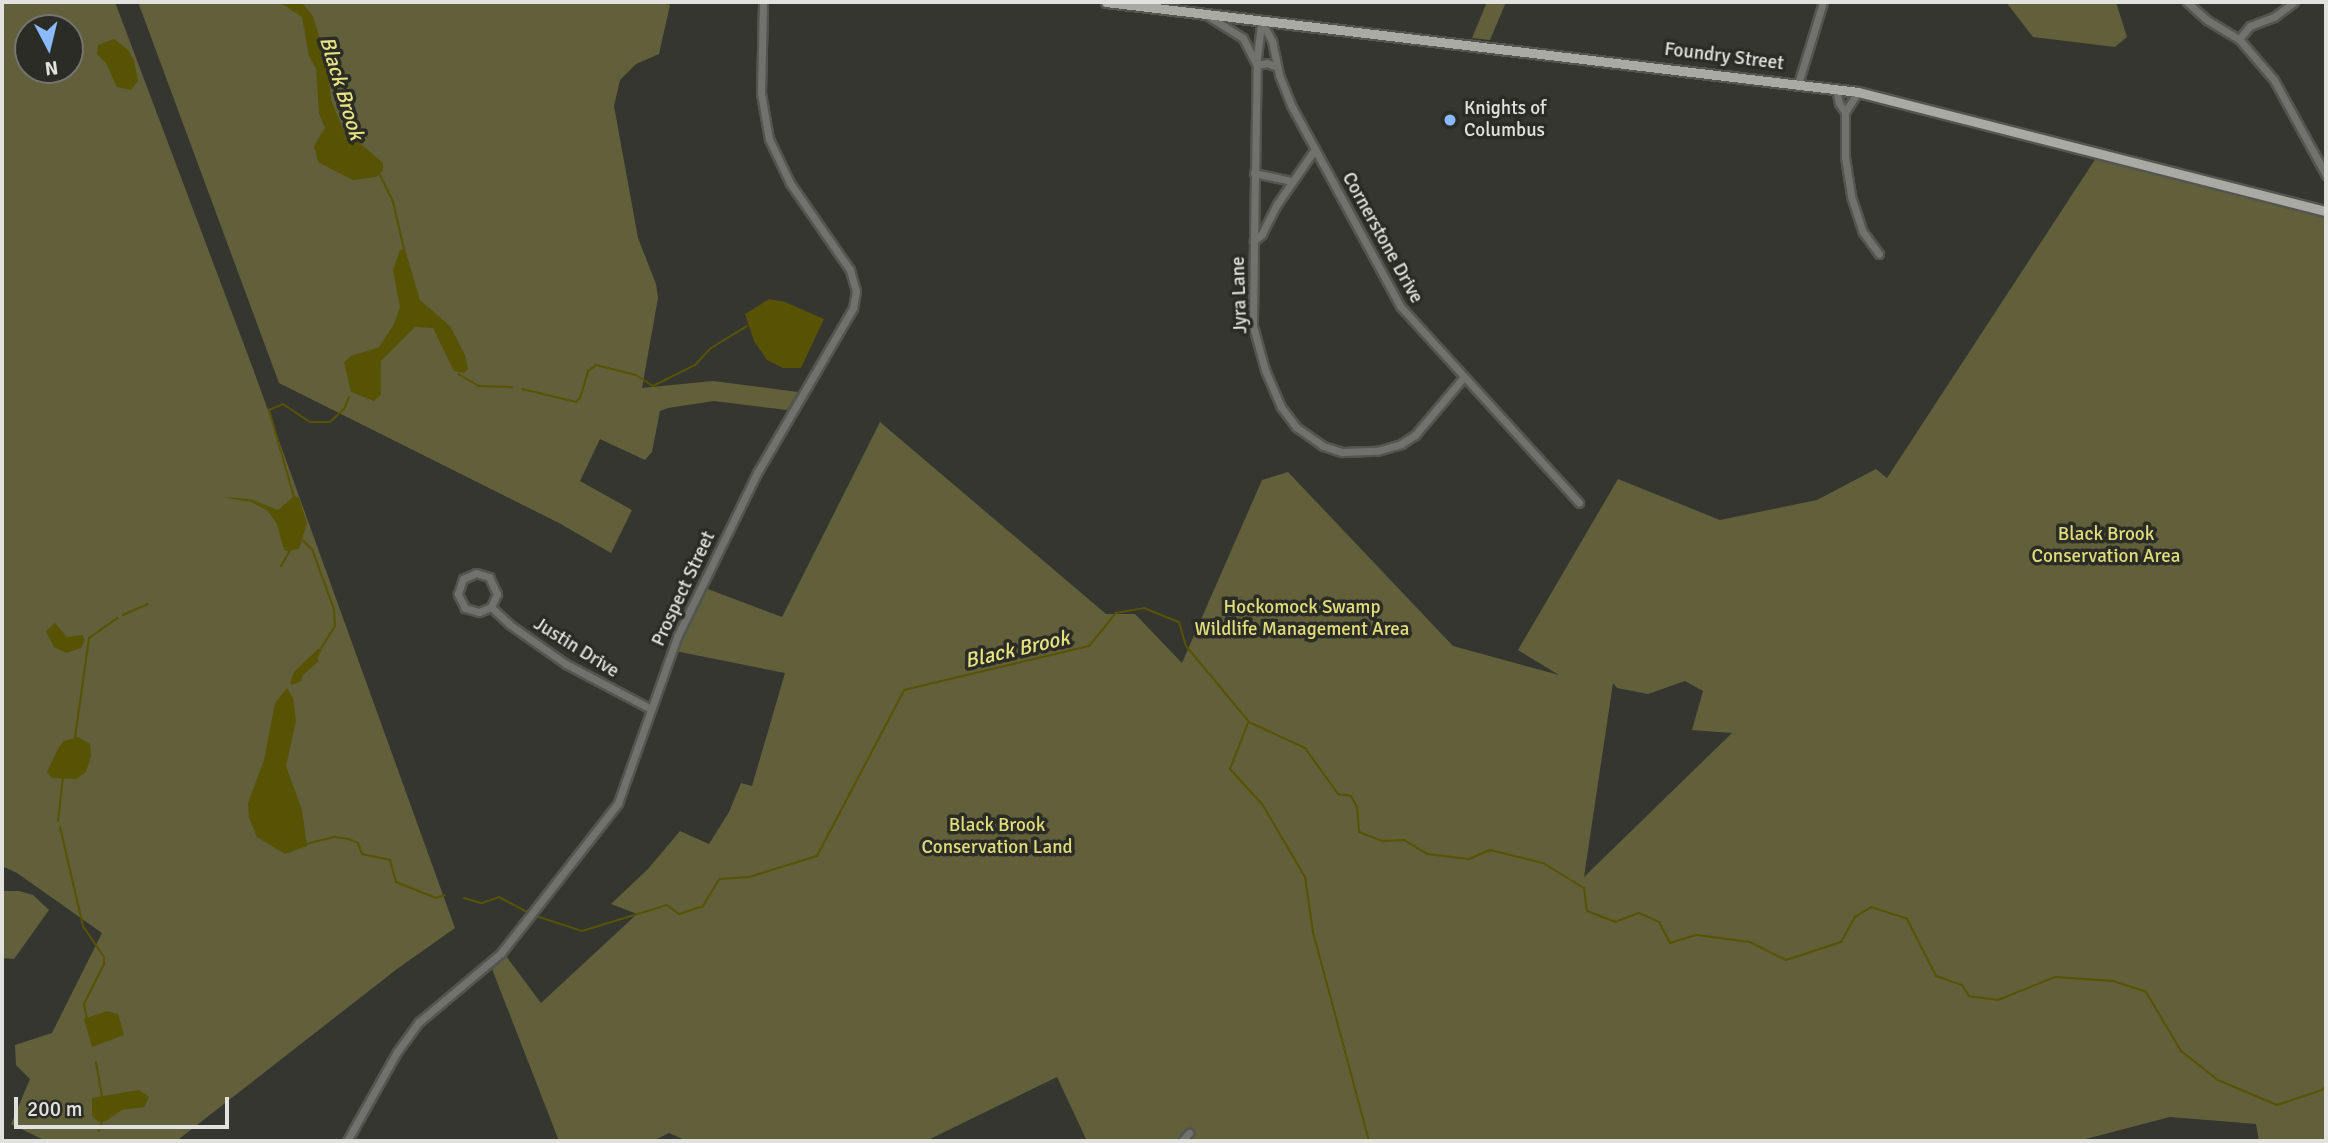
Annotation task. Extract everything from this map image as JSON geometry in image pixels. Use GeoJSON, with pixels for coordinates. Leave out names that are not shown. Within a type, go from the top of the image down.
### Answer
{"type":"FeatureCollection","features":[{"type":"Feature","properties":{"kind":"main road","name":"Foundry Street"},"geometry":{"type":"LineString","coordinates":[[1106,2],[1836,88],[2326,211]]}},
{"type":"Feature","properties":{"kind":"street","name":"Prospect Street"},"geometry":{"type":"LineString","coordinates":[[347,1141],[397,1052],[419,1022],[491,964],[615,809],[627,783],[649,708],[677,637],[757,473],[842,331],[856,297],[850,270],[790,183],[769,139],[761,93],[763,2]]}},
{"type":"Feature","properties":{"kind":"street"},"geometry":{"type":"LineString","coordinates":[[1798,84],[1823,2]]}},
{"type":"Feature","properties":{"kind":"street"},"geometry":{"type":"LineString","coordinates":[[2188,2],[2207,20],[2239,39],[2274,80],[2326,175]]}},
{"type":"Feature","properties":{"kind":"street"},"geometry":{"type":"LineString","coordinates":[[2239,39],[2250,26],[2284,11],[2294,2]]}},
{"type":"Feature","properties":{"kind":"street"},"geometry":{"type":"LineString","coordinates":[[1205,14],[1243,38],[1257,65],[1266,63],[1277,67]]}},
{"type":"Feature","properties":{"kind":"street","name":"Jyra Lane"},"geometry":{"type":"LineString","coordinates":[[1261,21],[1254,173],[1253,326],[1260,356],[1281,407],[1296,427],[1314,441],[1333,450],[1351,453],[1377,451],[1401,444],[1421,429],[1463,378]]}},
{"type":"Feature","properties":{"kind":"street","name":"Cornerstone Drive"},"geometry":{"type":"LineString","coordinates":[[1261,21],[1272,41],[1288,99],[1400,306],[1579,503]]}},
{"type":"Feature","properties":{"kind":"street"},"geometry":{"type":"LineString","coordinates":[[1836,88],[1844,112],[1846,167],[1851,196],[1863,232],[1879,254]]}},
{"type":"Feature","properties":{"kind":"street"},"geometry":{"type":"LineString","coordinates":[[1844,112],[1858,92]]}},
{"type":"Feature","properties":{"kind":"street","name":"Jyra Lane"},"geometry":{"type":"LineString","coordinates":[[1254,241],[1262,234],[1292,181],[1315,149]]}},
{"type":"Feature","properties":{"kind":"street"},"geometry":{"type":"LineString","coordinates":[[1254,173],[1292,181]]}},
{"type":"Feature","properties":{"kind":"street"},"geometry":{"type":"LineString","coordinates":[[476,573],[489,577],[497,594],[491,607],[478,612],[465,608],[457,594],[463,579],[476,573]]}},
{"type":"Feature","properties":{"kind":"street","name":"Justin Drive"},"geometry":{"type":"LineString","coordinates":[[491,607],[509,624],[556,658],[649,708]]}},
{"type":"Feature","properties":{"kind":"street"},"geometry":{"type":"LineString","coordinates":[[1182,1141],[1189,1133]]}},
{"type":"Feature","properties":{"kind":"green space"},"geometry":{"type":"Polygon","coordinates":[[[2,2],[115,2],[252,366],[455,928],[397,969],[179,1139],[46,1141],[11,1124],[30,1079],[16,1065],[15,1045],[52,1033],[102,933],[17,873],[2,866],[2,2]]]}},
{"type":"Feature","properties":{"kind":"green space"},"geometry":{"type":"Polygon","coordinates":[[[138,2],[659,2],[670,5],[659,54],[636,64],[620,80],[614,106],[638,238],[656,284],[658,298],[642,388],[713,381],[798,392],[787,410],[714,401],[660,411],[652,452],[645,460],[600,439],[580,481],[632,510],[611,553],[559,523],[279,383],[138,2]]]}},
{"type":"Feature","properties":{"kind":"green space"},"geometry":{"type":"Polygon","coordinates":[[[1487,2],[1506,2],[1490,40],[1472,38],[1487,2]]]}},
{"type":"Feature","properties":{"kind":"green space"},"geometry":{"type":"Polygon","coordinates":[[[2006,2],[2116,2],[2127,37],[2115,47],[2033,37],[2006,2]]]}},
{"type":"Feature","properties":{"kind":"green space"},"geometry":{"type":"Polygon","coordinates":[[[2096,158],[2326,218],[2326,1141],[2259,1141],[2256,1124],[2170,1117],[2078,1141],[1087,1141],[1057,1077],[926,1141],[687,1141],[669,1133],[653,1141],[559,1141],[492,969],[506,956],[541,1003],[637,914],[611,904],[648,869],[680,831],[709,844],[729,812],[741,783],[752,786],[785,673],[675,651],[705,588],[782,617],[880,422],[1106,614],[1135,614],[1182,663],[1262,480],[1288,472],[1453,646],[1559,675],[1518,650],[1618,479],[1720,520],[1817,500],[1876,469],[1887,478],[2096,158]],[[1685,681],[1648,694],[1617,688],[1613,683],[1584,877],[1732,733],[1692,730],[1703,691],[1685,681]]]}},
{"type":"Feature","properties":{"kind":"green space"},"geometry":{"type":"Polygon","coordinates":[[[2,891],[19,891],[33,895],[49,910],[14,959],[2,958],[2,891]]]}},
{"type":"Feature","properties":{"kind":"shaded area"},"geometry":{"type":"Polygon","coordinates":[[[279,2],[301,2],[313,16],[328,67],[331,100],[343,129],[383,163],[383,171],[376,177],[353,180],[318,162],[314,146],[325,128],[319,113],[316,69],[309,56],[302,17],[279,2]]]}},
{"type":"Feature","properties":{"kind":"shaded area"},"geometry":{"type":"Polygon","coordinates":[[[114,39],[128,50],[134,61],[138,81],[131,90],[117,87],[106,63],[97,54],[98,45],[114,39]]]}},
{"type":"Feature","properties":{"kind":"shaded area"},"geometry":{"type":"Polygon","coordinates":[[[405,249],[420,300],[450,326],[465,355],[468,369],[464,373],[454,371],[433,328],[415,327],[381,361],[381,395],[374,401],[351,392],[344,362],[351,356],[379,347],[394,324],[400,307],[393,270],[400,250],[405,249]]]}},
{"type":"Feature","properties":{"kind":"shaded area"},"geometry":{"type":"Polygon","coordinates":[[[769,299],[785,302],[824,319],[801,368],[783,368],[767,360],[754,341],[745,314],[769,299]]]}},
{"type":"Feature","properties":{"kind":"shaded area"},"geometry":{"type":"Polygon","coordinates":[[[294,496],[299,498],[307,523],[299,549],[287,551],[284,550],[277,524],[268,511],[251,502],[221,497],[250,499],[278,510],[294,496]]]}},
{"type":"Feature","properties":{"kind":"shaded area"},"geometry":{"type":"Polygon","coordinates":[[[55,623],[67,637],[82,635],[85,640],[81,648],[66,653],[54,647],[46,631],[55,623]]]}},
{"type":"Feature","properties":{"kind":"shaded area"},"geometry":{"type":"Polygon","coordinates":[[[318,649],[322,650],[317,658],[319,661],[303,675],[301,681],[292,685],[290,683],[294,672],[318,649]]]}},
{"type":"Feature","properties":{"kind":"shaded area"},"geometry":{"type":"Polygon","coordinates":[[[287,688],[293,698],[296,721],[286,766],[302,810],[307,846],[285,854],[257,837],[249,818],[248,803],[264,760],[275,703],[287,688]]]}},
{"type":"Feature","properties":{"kind":"shaded area"},"geometry":{"type":"Polygon","coordinates":[[[78,737],[90,744],[91,756],[86,772],[76,779],[52,778],[47,772],[59,747],[64,741],[78,737]]]}},
{"type":"Feature","properties":{"kind":"shaded area"},"geometry":{"type":"Polygon","coordinates":[[[107,1011],[118,1014],[124,1035],[92,1047],[84,1019],[107,1011]]]}},
{"type":"Feature","properties":{"kind":"shaded area"},"geometry":{"type":"Polygon","coordinates":[[[139,1090],[149,1097],[144,1107],[122,1110],[106,1121],[99,1122],[92,1116],[92,1098],[139,1090]]]}},
{"type":"Feature","properties":{"kind":"waterway","name":"Black Brook"},"geometry":{"type":"LineString","coordinates":[[380,175],[393,202],[404,249]]}},
{"type":"Feature","properties":{"kind":"waterway"},"geometry":{"type":"LineString","coordinates":[[522,389],[576,402],[580,398],[588,371],[596,365],[636,375],[653,386],[695,365],[711,348],[747,326]]}},
{"type":"Feature","properties":{"kind":"waterway"},"geometry":{"type":"LineString","coordinates":[[458,374],[479,386],[512,387]]}},
{"type":"Feature","properties":{"kind":"waterway","name":"Black Brook"},"geometry":{"type":"LineString","coordinates":[[294,497],[269,410],[283,404],[310,422],[330,422],[344,409],[349,397]]}},
{"type":"Feature","properties":{"kind":"waterway","name":"Black Brook"},"geometry":{"type":"LineString","coordinates":[[300,538],[312,549],[334,609],[335,626],[321,648]]}},
{"type":"Feature","properties":{"kind":"waterway"},"geometry":{"type":"LineString","coordinates":[[281,566],[291,549]]}},
{"type":"Feature","properties":{"kind":"waterway"},"geometry":{"type":"LineString","coordinates":[[123,615],[148,604]]}},
{"type":"Feature","properties":{"kind":"waterway","name":"Black Brook"},"geometry":{"type":"LineString","coordinates":[[536,916],[582,931],[667,905],[679,914],[703,906],[719,879],[749,877],[817,856],[904,690],[1089,646],[1116,613],[1144,608],[1179,622],[1186,646],[1249,722],[1305,748],[1338,794],[1351,796],[1357,807],[1359,832],[1383,841],[1404,840],[1427,854],[1469,859],[1490,850],[1543,863],[1584,888],[1587,911],[1615,922],[1639,913],[1659,922],[1670,943],[1697,935],[1750,942],[1786,960],[1841,942],[1855,917],[1871,907],[1907,919],[1936,976],[1962,985],[1969,996],[1998,1000],[2055,977],[2113,981],[2146,992],[2181,1051],[2218,1080],[2277,1105],[2322,1090],[2326,1085]]}},
{"type":"Feature","properties":{"kind":"waterway"},"geometry":{"type":"LineString","coordinates":[[75,738],[89,638],[118,618]]}},
{"type":"Feature","properties":{"kind":"waterway"},"geometry":{"type":"LineString","coordinates":[[1248,723],[1230,769],[1262,804],[1305,877],[1313,932],[1369,1141]]}},
{"type":"Feature","properties":{"kind":"waterway"},"geometry":{"type":"LineString","coordinates":[[58,821],[63,777]]}},
{"type":"Feature","properties":{"kind":"waterway"},"geometry":{"type":"LineString","coordinates":[[60,827],[83,926],[104,957],[104,964],[84,1004],[87,1020]]}},
{"type":"Feature","properties":{"kind":"waterway","name":"Black Brook"},"geometry":{"type":"LineString","coordinates":[[306,844],[335,837],[349,839],[358,843],[362,854],[390,860],[396,882],[436,898],[445,895]]}},
{"type":"Feature","properties":{"kind":"waterway","name":"Black Brook"},"geometry":{"type":"LineString","coordinates":[[464,898],[482,903],[499,897],[525,911]]}},
{"type":"Feature","properties":{"kind":"waterway"},"geometry":{"type":"LineString","coordinates":[[96,1062],[102,1095]]}},
{"type":"Feature","properties":{"kind":"waterway"},"geometry":{"type":"LineString","coordinates":[[99,1131],[102,1121]]}},
{"type":"Feature","properties":{"kind":"place","name":"Knights of Columbus"},"geometry":{"type":"Point","coordinates":[1450,120]}},
{"type":"Feature","properties":{"kind":"park label","name":"Black Brook Conservation Area"},"geometry":{"type":"Point","coordinates":[2106,546]}},
{"type":"Feature","properties":{"kind":"park label","name":"Hockomock Swamp Wildlife Management Area"},"geometry":{"type":"Point","coordinates":[1302,619]}},
{"type":"Feature","properties":{"kind":"park label","name":"Black Brook Conservation Land"},"geometry":{"type":"Point","coordinates":[997,837]}}]}
